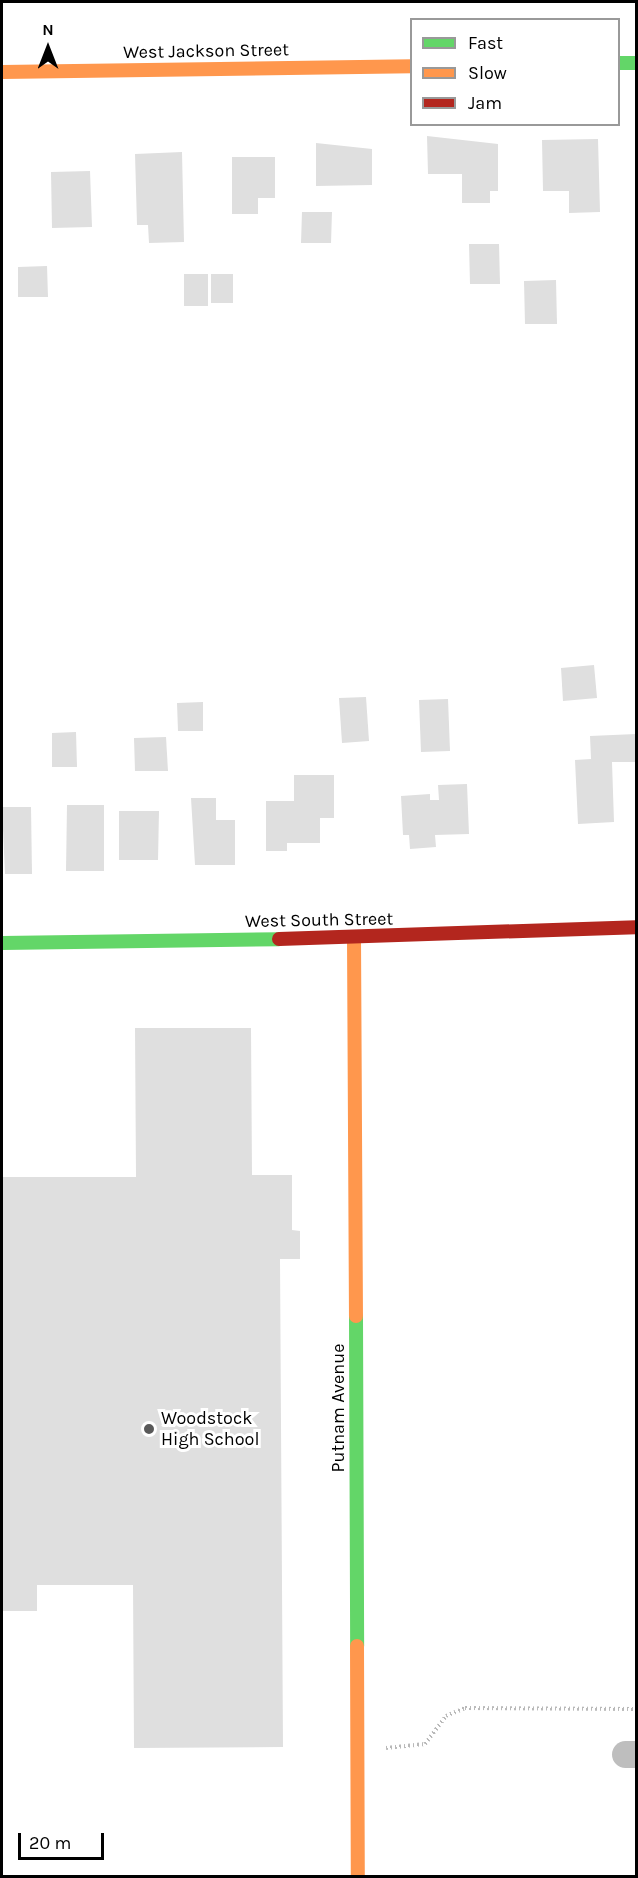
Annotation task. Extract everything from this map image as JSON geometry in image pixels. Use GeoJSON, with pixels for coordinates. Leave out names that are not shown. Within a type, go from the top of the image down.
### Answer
{"type":"FeatureCollection","features":[{"type":"Feature","properties":{"kind":"street"},"geometry":{"type":"LineString","coordinates":[[620,63],[636,63]]}},
{"type":"Feature","properties":{"kind":"street","name":"West Jackson Street"},"geometry":{"type":"LineString","coordinates":[[2,72],[410,66]]}},
{"type":"Feature","properties":{"kind":"street","name":"West South Street"},"geometry":{"type":"LineString","coordinates":[[2,943],[354,938],[636,927]]}},
{"type":"Feature","properties":{"kind":"street","name":"Putnam Avenue"},"geometry":{"type":"LineString","coordinates":[[354,938],[358,1876]]}},
{"type":"Feature","properties":{"kind":"path"},"geometry":{"type":"LineString","coordinates":[[382,1748],[425,1744],[446,1716],[465,1708],[636,1709]]}},
{"type":"Feature","properties":{"kind":"building"},"geometry":{"type":"Polygon","coordinates":[[[427,136],[498,144],[498,191],[490,191],[490,203],[462,203],[462,174],[428,174],[427,136]]]}},
{"type":"Feature","properties":{"kind":"building"},"geometry":{"type":"Polygon","coordinates":[[[598,139],[600,212],[569,213],[569,191],[543,191],[542,140],[598,139]]]}},
{"type":"Feature","properties":{"kind":"building"},"geometry":{"type":"Polygon","coordinates":[[[316,143],[372,149],[372,185],[316,186],[316,143]]]}},
{"type":"Feature","properties":{"kind":"building"},"geometry":{"type":"Polygon","coordinates":[[[182,152],[184,242],[149,243],[148,225],[137,225],[135,154],[182,152]]]}},
{"type":"Feature","properties":{"kind":"building"},"geometry":{"type":"Polygon","coordinates":[[[232,157],[275,157],[275,198],[258,198],[258,214],[232,214],[232,157]]]}},
{"type":"Feature","properties":{"kind":"building"},"geometry":{"type":"Polygon","coordinates":[[[90,171],[92,227],[52,228],[51,172],[90,171]]]}},
{"type":"Feature","properties":{"kind":"building"},"geometry":{"type":"Polygon","coordinates":[[[302,212],[332,212],[331,243],[301,243],[302,212]]]}},
{"type":"Feature","properties":{"kind":"building"},"geometry":{"type":"Polygon","coordinates":[[[469,244],[499,244],[500,284],[470,284],[469,244]]]}},
{"type":"Feature","properties":{"kind":"building"},"geometry":{"type":"Polygon","coordinates":[[[47,266],[48,297],[18,297],[18,267],[47,266]]]}},
{"type":"Feature","properties":{"kind":"building"},"geometry":{"type":"Polygon","coordinates":[[[184,274],[208,274],[208,306],[184,306],[184,274]]]}},
{"type":"Feature","properties":{"kind":"building"},"geometry":{"type":"Polygon","coordinates":[[[211,274],[233,274],[233,303],[211,303],[211,274]]]}},
{"type":"Feature","properties":{"kind":"building"},"geometry":{"type":"Polygon","coordinates":[[[556,280],[557,324],[525,324],[524,281],[556,280]]]}},
{"type":"Feature","properties":{"kind":"building"},"geometry":{"type":"Polygon","coordinates":[[[594,665],[597,698],[563,701],[561,668],[594,665]]]}},
{"type":"Feature","properties":{"kind":"building"},"geometry":{"type":"Polygon","coordinates":[[[366,697],[369,741],[342,743],[339,698],[366,697]]]}},
{"type":"Feature","properties":{"kind":"building"},"geometry":{"type":"Polygon","coordinates":[[[448,699],[450,751],[421,752],[419,700],[448,699]]]}},
{"type":"Feature","properties":{"kind":"building"},"geometry":{"type":"Polygon","coordinates":[[[203,702],[203,731],[178,731],[177,703],[203,702]]]}},
{"type":"Feature","properties":{"kind":"building"},"geometry":{"type":"Polygon","coordinates":[[[76,732],[77,767],[52,767],[52,733],[76,732]]]}},
{"type":"Feature","properties":{"kind":"building"},"geometry":{"type":"Polygon","coordinates":[[[636,734],[636,762],[612,762],[614,822],[578,824],[575,760],[591,759],[590,736],[636,734]]]}},
{"type":"Feature","properties":{"kind":"building"},"geometry":{"type":"Polygon","coordinates":[[[166,737],[168,771],[135,771],[134,738],[166,737]]]}},
{"type":"Feature","properties":{"kind":"building"},"geometry":{"type":"Polygon","coordinates":[[[294,775],[334,775],[334,818],[320,818],[320,843],[287,843],[287,851],[266,851],[266,801],[294,801],[294,775]]]}},
{"type":"Feature","properties":{"kind":"building"},"geometry":{"type":"Polygon","coordinates":[[[467,784],[469,834],[435,835],[436,847],[410,849],[409,835],[403,835],[401,796],[430,794],[430,800],[439,800],[438,785],[467,784]]]}},
{"type":"Feature","properties":{"kind":"building"},"geometry":{"type":"Polygon","coordinates":[[[191,798],[216,798],[216,820],[235,820],[235,865],[195,865],[191,798]]]}},
{"type":"Feature","properties":{"kind":"building"},"geometry":{"type":"Polygon","coordinates":[[[67,805],[104,805],[104,871],[66,871],[67,805]]]}},
{"type":"Feature","properties":{"kind":"building"},"geometry":{"type":"Polygon","coordinates":[[[2,807],[31,807],[32,874],[5,874],[2,807]]]}},
{"type":"Feature","properties":{"kind":"building"},"geometry":{"type":"Polygon","coordinates":[[[119,811],[159,811],[158,860],[119,860],[119,811]]]}},
{"type":"Feature","properties":{"kind":"building"},"geometry":{"type":"Polygon","coordinates":[[[135,1028],[251,1028],[252,1175],[292,1175],[292,1230],[300,1231],[300,1259],[280,1259],[283,1747],[134,1748],[133,1585],[37,1585],[37,1611],[2,1611],[2,1177],[136,1177],[135,1028]]]}},
{"type":"Feature","properties":{"kind":"traffic: fast"},"geometry":{"type":"LineString","coordinates":[[620,63],[636,63]]}},
{"type":"Feature","properties":{"kind":"traffic: fast"},"geometry":{"type":"LineString","coordinates":[[2,943],[279,939]]}},
{"type":"Feature","properties":{"kind":"traffic: fast"},"geometry":{"type":"LineString","coordinates":[[356,1316],[357,1646]]}},
{"type":"Feature","properties":{"kind":"traffic: slow"},"geometry":{"type":"LineString","coordinates":[[2,72],[410,66]]}},
{"type":"Feature","properties":{"kind":"traffic: slow"},"geometry":{"type":"LineString","coordinates":[[354,938],[356,1316]]}},
{"type":"Feature","properties":{"kind":"traffic: slow"},"geometry":{"type":"LineString","coordinates":[[357,1646],[358,1876]]}},
{"type":"Feature","properties":{"kind":"traffic: jam"},"geometry":{"type":"LineString","coordinates":[[279,939],[636,927]]}},
{"type":"Feature","properties":{"kind":"place","name":"Woodstock High School"},"geometry":{"type":"Point","coordinates":[149,1429]}}]}
